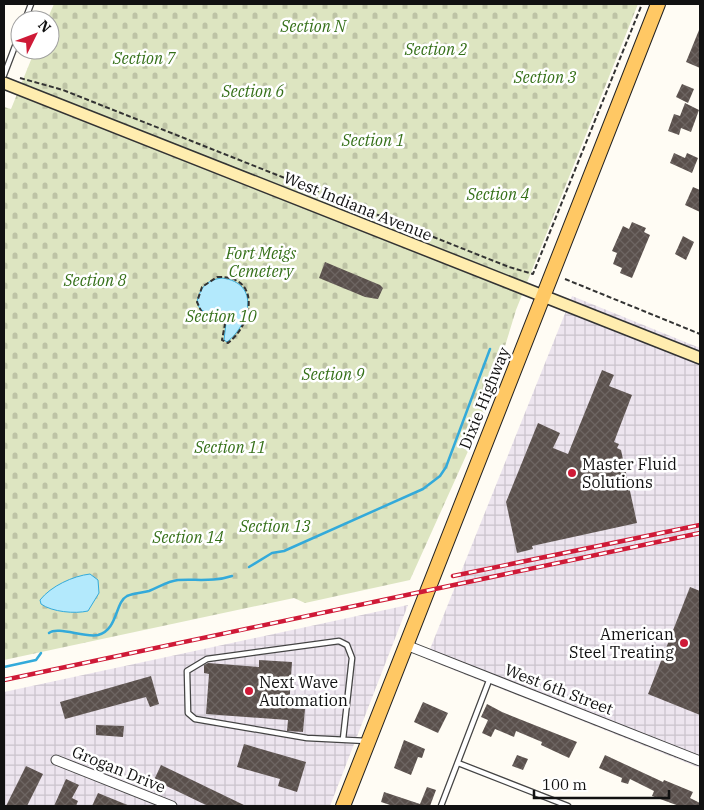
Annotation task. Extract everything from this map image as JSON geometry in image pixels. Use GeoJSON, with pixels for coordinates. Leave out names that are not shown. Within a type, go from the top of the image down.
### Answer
{"type":"FeatureCollection","features":[{"type":"Feature","properties":{"kind":"main road","name":"Dixie Highway"},"geometry":{"type":"LineString","coordinates":[[343,806],[658,4]]}},
{"type":"Feature","properties":{"kind":"main road","name":"West Indiana Avenue"},"geometry":{"type":"LineString","coordinates":[[4,83],[700,358]]}},
{"type":"Feature","properties":{"kind":"street","name":"West 6th Street"},"geometry":{"type":"LineString","coordinates":[[406,645],[700,761]]}},
{"type":"Feature","properties":{"kind":"street","name":"Grogan Drive"},"geometry":{"type":"LineString","coordinates":[[56,760],[172,806]]}},
{"type":"Feature","properties":{"kind":"lane"},"geometry":{"type":"LineString","coordinates":[[4,75],[10,59]]}},
{"type":"Feature","properties":{"kind":"lane"},"geometry":{"type":"LineString","coordinates":[[343,739],[352,658],[347,645],[340,641],[207,659],[187,671],[188,713],[195,719],[307,738],[368,742]]}},
{"type":"Feature","properties":{"kind":"lane"},"geometry":{"type":"LineString","coordinates":[[441,806],[490,678]]}},
{"type":"Feature","properties":{"kind":"lane"},"geometry":{"type":"LineString","coordinates":[[458,763],[568,806]]}},
{"type":"Feature","properties":{"kind":"path"},"geometry":{"type":"LineString","coordinates":[[6,69],[11,75],[63,90],[509,267],[533,274],[642,4]]}},
{"type":"Feature","properties":{"kind":"path"},"geometry":{"type":"LineString","coordinates":[[217,277],[234,280],[246,290],[250,301],[248,311],[242,326],[230,342],[225,343],[222,340],[225,324],[202,313],[197,298],[204,284],[217,277]]}},
{"type":"Feature","properties":{"kind":"path"},"geometry":{"type":"LineString","coordinates":[[565,279],[700,334]]}},
{"type":"Feature","properties":{"kind":"shaded area"},"geometry":{"type":"Polygon","coordinates":[[[572,296],[700,348],[700,768],[426,659],[572,296]]]}},
{"type":"Feature","properties":{"kind":"shaded area"},"geometry":{"type":"Polygon","coordinates":[[[408,605],[330,806],[4,806],[4,692],[408,605]]]}},
{"type":"Feature","properties":{"kind":"green space","name":"Fort Meigs Cemetery"},"geometry":{"type":"Polygon","coordinates":[[[54,4],[638,4],[516,310],[483,418],[410,580],[305,603],[294,598],[4,660],[4,107],[11,109],[31,60],[60,60],[60,10],[51,10],[54,4]]]}},
{"type":"Feature","properties":{"kind":"water"},"geometry":{"type":"Polygon","coordinates":[[[222,278],[234,281],[242,288],[247,296],[248,305],[241,325],[227,342],[224,340],[226,323],[204,312],[198,304],[198,297],[206,284],[222,278]]]}},
{"type":"Feature","properties":{"kind":"water"},"geometry":{"type":"Polygon","coordinates":[[[90,574],[98,580],[99,593],[88,611],[64,612],[41,604],[40,600],[56,586],[70,579],[90,574]]]}},
{"type":"Feature","properties":{"kind":"building"},"geometry":{"type":"Polygon","coordinates":[[[700,30],[700,68],[686,62],[700,30]]]}},
{"type":"Feature","properties":{"kind":"building"},"geometry":{"type":"Polygon","coordinates":[[[682,84],[694,89],[688,103],[676,97],[682,84]]]}},
{"type":"Feature","properties":{"kind":"building"},"geometry":{"type":"Polygon","coordinates":[[[685,103],[699,110],[691,132],[681,128],[679,135],[668,131],[674,114],[680,116],[685,103]]]}},
{"type":"Feature","properties":{"kind":"building"},"geometry":{"type":"Polygon","coordinates":[[[674,153],[685,158],[687,153],[698,158],[692,173],[670,163],[674,153]]]}},
{"type":"Feature","properties":{"kind":"building"},"geometry":{"type":"Polygon","coordinates":[[[693,187],[700,190],[700,212],[685,205],[693,187]]]}},
{"type":"Feature","properties":{"kind":"building"},"geometry":{"type":"Polygon","coordinates":[[[632,222],[646,228],[644,232],[650,235],[632,278],[620,273],[622,268],[613,264],[617,253],[612,251],[623,226],[629,229],[632,222]]]}},
{"type":"Feature","properties":{"kind":"building"},"geometry":{"type":"Polygon","coordinates":[[[683,236],[694,242],[686,260],[675,254],[683,236]]]}},
{"type":"Feature","properties":{"kind":"building"},"geometry":{"type":"Polygon","coordinates":[[[325,262],[380,285],[383,288],[378,299],[365,297],[319,278],[325,262]]]}},
{"type":"Feature","properties":{"kind":"building","name":"Master Fluid Solutions"},"geometry":{"type":"Polygon","coordinates":[[[602,370],[614,375],[609,386],[632,395],[614,442],[619,444],[617,448],[621,450],[637,523],[532,546],[533,549],[517,553],[506,502],[538,423],[560,433],[553,448],[568,454],[602,370]]]}},
{"type":"Feature","properties":{"kind":"building","name":"American Steel Treating"},"geometry":{"type":"Polygon","coordinates":[[[690,587],[700,591],[700,715],[648,694],[690,587]]]}},
{"type":"Feature","properties":{"kind":"building","name":"Next Wave Automation"},"geometry":{"type":"Polygon","coordinates":[[[259,660],[292,662],[289,708],[305,709],[303,732],[287,731],[288,720],[206,714],[209,674],[204,673],[204,665],[208,663],[259,667],[259,660]]]}},
{"type":"Feature","properties":{"kind":"building"},"geometry":{"type":"Polygon","coordinates":[[[151,676],[159,704],[150,707],[146,697],[65,719],[60,702],[151,676]]]}},
{"type":"Feature","properties":{"kind":"building"},"geometry":{"type":"Polygon","coordinates":[[[423,702],[448,713],[438,733],[414,722],[423,702]]]}},
{"type":"Feature","properties":{"kind":"building"},"geometry":{"type":"Polygon","coordinates":[[[487,704],[502,712],[577,742],[569,758],[541,745],[542,742],[516,731],[514,737],[495,729],[491,737],[482,733],[488,720],[481,717],[487,704]]]}},
{"type":"Feature","properties":{"kind":"building"},"geometry":{"type":"Polygon","coordinates":[[[96,725],[124,726],[123,737],[96,735],[96,725]]]}},
{"type":"Feature","properties":{"kind":"building"},"geometry":{"type":"Polygon","coordinates":[[[404,740],[425,749],[422,758],[418,757],[411,775],[394,768],[404,740]]]}},
{"type":"Feature","properties":{"kind":"building"},"geometry":{"type":"Polygon","coordinates":[[[244,744],[306,762],[297,792],[278,786],[280,779],[237,767],[244,744]]]}},
{"type":"Feature","properties":{"kind":"building"},"geometry":{"type":"Polygon","coordinates":[[[517,755],[528,759],[523,770],[512,766],[517,755]]]}},
{"type":"Feature","properties":{"kind":"building"},"geometry":{"type":"Polygon","coordinates":[[[605,755],[663,782],[664,780],[693,792],[690,798],[700,803],[700,806],[679,806],[652,796],[654,791],[630,779],[628,784],[621,782],[622,778],[599,768],[605,755]]]}},
{"type":"Feature","properties":{"kind":"building"},"geometry":{"type":"Polygon","coordinates":[[[161,765],[246,806],[208,806],[154,780],[161,765]]]}},
{"type":"Feature","properties":{"kind":"building"},"geometry":{"type":"Polygon","coordinates":[[[26,766],[43,774],[27,806],[6,806],[26,766]]]}},
{"type":"Feature","properties":{"kind":"building"},"geometry":{"type":"Polygon","coordinates":[[[66,779],[79,785],[72,798],[78,801],[76,806],[54,806],[66,779]]]}},
{"type":"Feature","properties":{"kind":"building"},"geometry":{"type":"Polygon","coordinates":[[[427,787],[436,790],[430,806],[393,806],[381,802],[384,792],[420,804],[427,787]]]}},
{"type":"Feature","properties":{"kind":"building"},"geometry":{"type":"Polygon","coordinates":[[[98,793],[130,806],[92,806],[98,793]]]}},
{"type":"Feature","properties":{"kind":"waterway"},"geometry":{"type":"LineString","coordinates":[[249,567],[272,553],[284,551],[423,489],[440,476],[446,467],[490,349]]}},
{"type":"Feature","properties":{"kind":"waterway"},"geometry":{"type":"LineString","coordinates":[[49,633],[65,631],[98,635],[109,628],[120,604],[127,596],[149,591],[174,581],[212,580],[232,576]]}},
{"type":"Feature","properties":{"kind":"waterway"},"geometry":{"type":"LineString","coordinates":[[4,667],[36,660],[41,653]]}},
{"type":"Feature","properties":{"kind":"railway"},"geometry":{"type":"LineString","coordinates":[[453,576],[700,525]]}},
{"type":"Feature","properties":{"kind":"railway"},"geometry":{"type":"LineString","coordinates":[[4,680],[700,533]]}},
{"type":"Feature","properties":{"kind":"place","name":"Master Fluid Solutions"},"geometry":{"type":"Point","coordinates":[572,473]}},
{"type":"Feature","properties":{"kind":"place","name":"American Steel Treating"},"geometry":{"type":"Point","coordinates":[684,643]}},
{"type":"Feature","properties":{"kind":"place","name":"Next Wave Automation"},"geometry":{"type":"Point","coordinates":[249,691]}},
{"type":"Feature","properties":{"kind":"park label","name":"Section N"},"geometry":{"type":"Point","coordinates":[313,26]}},
{"type":"Feature","properties":{"kind":"park label","name":"Section 2"},"geometry":{"type":"Point","coordinates":[436,49]}},
{"type":"Feature","properties":{"kind":"park label","name":"Section 7"},"geometry":{"type":"Point","coordinates":[144,58]}},
{"type":"Feature","properties":{"kind":"park label","name":"Section 3"},"geometry":{"type":"Point","coordinates":[545,77]}},
{"type":"Feature","properties":{"kind":"park label","name":"Section 6"},"geometry":{"type":"Point","coordinates":[253,91]}},
{"type":"Feature","properties":{"kind":"park label","name":"Section 1"},"geometry":{"type":"Point","coordinates":[373,140]}},
{"type":"Feature","properties":{"kind":"park label","name":"Section 4"},"geometry":{"type":"Point","coordinates":[498,194]}},
{"type":"Feature","properties":{"kind":"park label","name":"Section 8"},"geometry":{"type":"Point","coordinates":[95,280]}},
{"type":"Feature","properties":{"kind":"park label","name":"Section 10"},"geometry":{"type":"Point","coordinates":[221,316]}},
{"type":"Feature","properties":{"kind":"park label","name":"Section 9"},"geometry":{"type":"Point","coordinates":[333,374]}},
{"type":"Feature","properties":{"kind":"park label","name":"Section 11"},"geometry":{"type":"Point","coordinates":[230,447]}},
{"type":"Feature","properties":{"kind":"park label","name":"Section 13"},"geometry":{"type":"Point","coordinates":[275,526]}},
{"type":"Feature","properties":{"kind":"park label","name":"Section 14"},"geometry":{"type":"Point","coordinates":[188,537]}}]}
